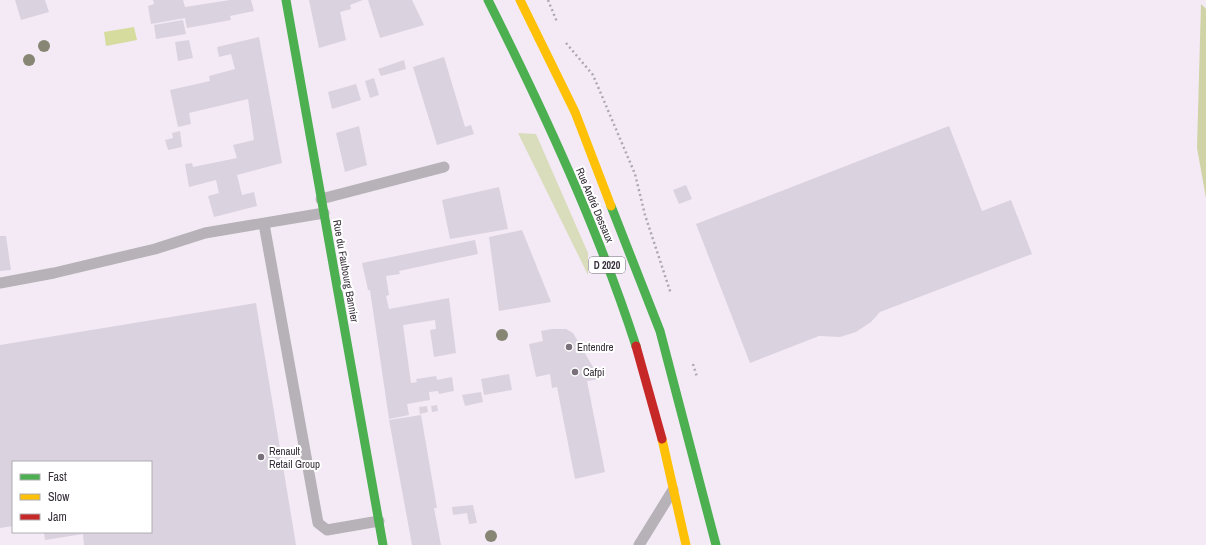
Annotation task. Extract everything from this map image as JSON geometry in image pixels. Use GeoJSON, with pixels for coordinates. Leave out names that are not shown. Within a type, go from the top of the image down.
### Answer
{"type":"FeatureCollection","features":[{"type":"Feature","properties":{"kind":"main road","name":"Rue André Dessaux"},"geometry":{"type":"LineString","coordinates":[[488,0],[534,94],[598,239],[632,337],[669,466],[686,545]]}},
{"type":"Feature","properties":{"kind":"main road","name":"Rue André Dessaux"},"geometry":{"type":"LineString","coordinates":[[520,0],[575,112],[660,331],[706,498],[716,545]]}},
{"type":"Feature","properties":{"kind":"main road","name":"Rue du Faubourg Bannier"},"geometry":{"type":"LineString","coordinates":[[286,1],[383,545]]}},
{"type":"Feature","properties":{"kind":"lane"},"geometry":{"type":"LineString","coordinates":[[322,200],[444,167]]}},
{"type":"Feature","properties":{"kind":"lane"},"geometry":{"type":"LineString","coordinates":[[0,283],[54,273],[156,249],[205,233],[324,213]]}},
{"type":"Feature","properties":{"kind":"lane"},"geometry":{"type":"LineString","coordinates":[[264,224],[318,523],[327,530],[379,521]]}},
{"type":"Feature","properties":{"kind":"lane"},"geometry":{"type":"LineString","coordinates":[[639,545],[674,488]]}},
{"type":"Feature","properties":{"kind":"path"},"geometry":{"type":"LineString","coordinates":[[548,0],[558,26]]}},
{"type":"Feature","properties":{"kind":"path"},"geometry":{"type":"LineString","coordinates":[[564,39],[593,75],[635,174],[671,296]]}},
{"type":"Feature","properties":{"kind":"path"},"geometry":{"type":"LineString","coordinates":[[692,362],[697,377]]}},
{"type":"Feature","properties":{"kind":"shaded area"},"geometry":{"type":"Polygon","coordinates":[[[1201,4],[1206,9],[1206,198],[1197,148],[1201,4]]]}},
{"type":"Feature","properties":{"kind":"shaded area"},"geometry":{"type":"Polygon","coordinates":[[[134,27],[137,40],[106,46],[104,32],[134,27]]]}},
{"type":"Feature","properties":{"kind":"shaded area"},"geometry":{"type":"Polygon","coordinates":[[[518,133],[536,134],[588,253],[588,275],[518,133]]]}},
{"type":"Feature","properties":{"kind":"building"},"geometry":{"type":"Polygon","coordinates":[[[15,0],[45,0],[49,12],[21,20],[15,0]]]}},
{"type":"Feature","properties":{"kind":"building"},"geometry":{"type":"Polygon","coordinates":[[[153,0],[183,0],[185,7],[230,0],[251,0],[254,11],[230,16],[231,20],[187,28],[185,18],[151,24],[148,6],[154,4],[153,0]]]}},
{"type":"Feature","properties":{"kind":"building"},"geometry":{"type":"Polygon","coordinates":[[[309,0],[363,0],[350,5],[351,9],[340,12],[346,40],[319,48],[309,0]]]}},
{"type":"Feature","properties":{"kind":"building"},"geometry":{"type":"Polygon","coordinates":[[[368,0],[412,0],[424,25],[380,38],[368,0]]]}},
{"type":"Feature","properties":{"kind":"building"},"geometry":{"type":"Polygon","coordinates":[[[183,20],[186,34],[156,39],[154,25],[183,20]]]}},
{"type":"Feature","properties":{"kind":"building"},"geometry":{"type":"Polygon","coordinates":[[[259,37],[282,163],[237,175],[242,195],[254,192],[257,206],[214,217],[208,196],[219,193],[216,180],[189,187],[185,164],[192,163],[193,167],[237,158],[233,145],[254,140],[248,99],[189,113],[191,124],[178,127],[170,90],[210,81],[209,76],[235,69],[231,54],[219,57],[217,47],[259,37]]]}},
{"type":"Feature","properties":{"kind":"building"},"geometry":{"type":"Polygon","coordinates":[[[189,40],[193,58],[178,61],[175,42],[189,40]]]}},
{"type":"Feature","properties":{"kind":"building"},"geometry":{"type":"Polygon","coordinates":[[[444,57],[465,127],[471,125],[474,134],[437,145],[413,67],[444,57]]]}},
{"type":"Feature","properties":{"kind":"building"},"geometry":{"type":"Polygon","coordinates":[[[404,60],[406,69],[381,76],[378,69],[404,60]]]}},
{"type":"Feature","properties":{"kind":"building"},"geometry":{"type":"Polygon","coordinates":[[[374,78],[379,95],[370,98],[365,81],[374,78]]]}},
{"type":"Feature","properties":{"kind":"building"},"geometry":{"type":"Polygon","coordinates":[[[356,84],[361,100],[332,109],[328,92],[356,84]]]}},
{"type":"Feature","properties":{"kind":"building"},"geometry":{"type":"Polygon","coordinates":[[[359,126],[367,165],[345,172],[336,133],[359,126]]]}},
{"type":"Feature","properties":{"kind":"building"},"geometry":{"type":"Polygon","coordinates":[[[949,126],[982,211],[1011,200],[1032,254],[880,312],[871,322],[856,332],[840,337],[819,336],[750,363],[696,224],[949,126]]]}},
{"type":"Feature","properties":{"kind":"building"},"geometry":{"type":"Polygon","coordinates":[[[180,131],[182,147],[168,150],[165,140],[173,138],[172,133],[180,131]]]}},
{"type":"Feature","properties":{"kind":"building"},"geometry":{"type":"Polygon","coordinates":[[[686,185],[692,199],[679,204],[673,190],[686,185]]]}},
{"type":"Feature","properties":{"kind":"building"},"geometry":{"type":"Polygon","coordinates":[[[499,187],[508,229],[450,239],[442,200],[499,187]]]}},
{"type":"Feature","properties":{"kind":"building"},"geometry":{"type":"Polygon","coordinates":[[[522,230],[551,302],[499,311],[489,237],[522,230]]]}},
{"type":"Feature","properties":{"kind":"building"},"geometry":{"type":"Polygon","coordinates":[[[0,236],[6,236],[11,270],[0,271],[0,236]]]}},
{"type":"Feature","properties":{"kind":"building"},"geometry":{"type":"Polygon","coordinates":[[[475,240],[478,254],[399,271],[400,274],[386,276],[389,295],[386,296],[389,309],[449,298],[456,353],[434,357],[430,330],[436,329],[435,320],[403,325],[411,383],[417,382],[416,379],[436,376],[437,380],[452,377],[454,391],[439,394],[438,391],[429,392],[430,400],[407,404],[409,415],[389,419],[370,290],[368,290],[362,263],[475,240]]]}},
{"type":"Feature","properties":{"kind":"building"},"geometry":{"type":"Polygon","coordinates":[[[256,303],[296,545],[84,545],[83,534],[45,540],[44,533],[152,533],[152,461],[12,461],[12,526],[0,528],[0,345],[256,303]]]}},
{"type":"Feature","properties":{"kind":"building"},"geometry":{"type":"Polygon","coordinates":[[[566,329],[573,333],[600,379],[587,381],[605,472],[575,479],[557,387],[552,388],[550,374],[536,377],[529,344],[543,341],[541,331],[566,329]]]}},
{"type":"Feature","properties":{"kind":"building"},"geometry":{"type":"Polygon","coordinates":[[[509,374],[512,390],[484,395],[481,379],[509,374]]]}},
{"type":"Feature","properties":{"kind":"building"},"geometry":{"type":"Polygon","coordinates":[[[481,392],[483,402],[465,406],[462,395],[481,392]]]}},
{"type":"Feature","properties":{"kind":"building"},"geometry":{"type":"Polygon","coordinates":[[[437,405],[438,411],[432,412],[431,406],[437,405]]]}},
{"type":"Feature","properties":{"kind":"building"},"geometry":{"type":"Polygon","coordinates":[[[427,406],[428,412],[420,414],[419,407],[427,406]]]}},
{"type":"Feature","properties":{"kind":"building"},"geometry":{"type":"Polygon","coordinates":[[[421,415],[437,508],[434,508],[441,545],[412,545],[389,420],[421,415]]]}},
{"type":"Feature","properties":{"kind":"building"},"geometry":{"type":"Polygon","coordinates":[[[473,505],[477,523],[469,524],[467,513],[453,515],[452,507],[473,505]]]}},
{"type":"Feature","properties":{"kind":"traffic: fast"},"geometry":{"type":"LineString","coordinates":[[286,0],[383,545]]}},
{"type":"Feature","properties":{"kind":"traffic: fast"},"geometry":{"type":"LineString","coordinates":[[488,0],[549,127],[587,213],[621,301],[636,346]]}},
{"type":"Feature","properties":{"kind":"traffic: fast"},"geometry":{"type":"LineString","coordinates":[[611,206],[660,331],[716,545]]}},
{"type":"Feature","properties":{"kind":"traffic: slow"},"geometry":{"type":"LineString","coordinates":[[520,0],[575,112],[611,206]]}},
{"type":"Feature","properties":{"kind":"traffic: slow"},"geometry":{"type":"LineString","coordinates":[[662,439],[686,545]]}},
{"type":"Feature","properties":{"kind":"traffic: jam"},"geometry":{"type":"LineString","coordinates":[[636,346],[662,439]]}},
{"type":"Feature","properties":{"kind":"place","name":"Entendre"},"geometry":{"type":"Point","coordinates":[569,347]}},
{"type":"Feature","properties":{"kind":"place","name":"Cafpi"},"geometry":{"type":"Point","coordinates":[575,372]}},
{"type":"Feature","properties":{"kind":"place","name":"Renault Retail Group"},"geometry":{"type":"Point","coordinates":[261,457]}}]}
